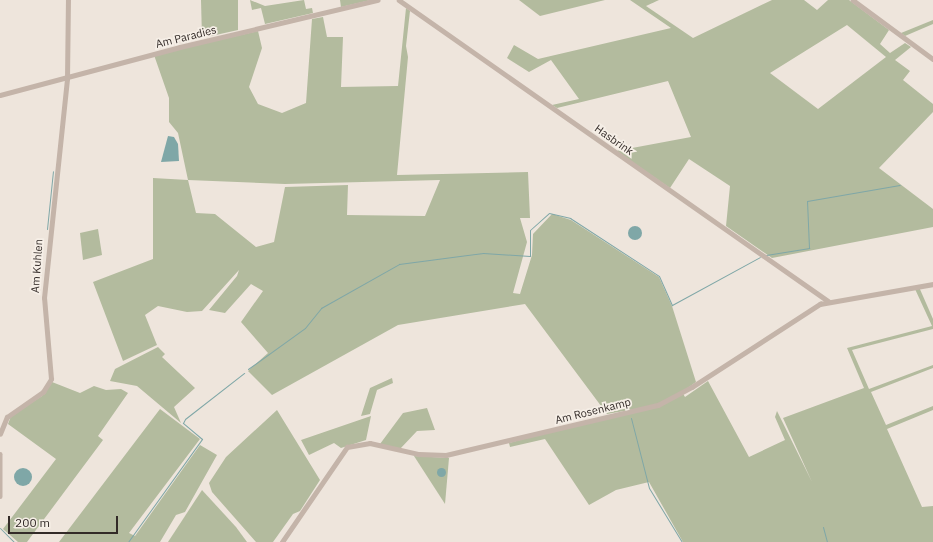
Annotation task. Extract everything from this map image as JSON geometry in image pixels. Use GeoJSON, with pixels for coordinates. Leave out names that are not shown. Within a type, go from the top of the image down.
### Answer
{"type":"FeatureCollection","features":[{"type":"Feature","properties":{"kind":"street","name":"Am Kuhlen"},"geometry":{"type":"LineString","coordinates":[[0,434],[6,417],[43,392],[51,379],[44,298],[67,76],[68,0]]}},
{"type":"Feature","properties":{"kind":"street","name":"Am Paradies"},"geometry":{"type":"LineString","coordinates":[[0,95],[67,76],[377,0]]}},
{"type":"Feature","properties":{"kind":"street","name":"Hasbrink"},"geometry":{"type":"LineString","coordinates":[[399,0],[828,301]]}},
{"type":"Feature","properties":{"kind":"street"},"geometry":{"type":"LineString","coordinates":[[853,0],[933,60]]}},
{"type":"Feature","properties":{"kind":"street","name":"Am Rosenkamp"},"geometry":{"type":"LineString","coordinates":[[282,542],[347,447],[370,443],[419,454],[446,455],[658,405],[692,387],[820,304],[828,301],[933,284]]}},
{"type":"Feature","properties":{"kind":"street"},"geometry":{"type":"LineString","coordinates":[[819,295],[820,304]]}},
{"type":"Feature","properties":{"kind":"street"},"geometry":{"type":"LineString","coordinates":[[0,454],[0,496]]}},
{"type":"Feature","properties":{"kind":"green space"},"geometry":{"type":"Polygon","coordinates":[[[201,0],[238,0],[238,30],[202,38],[201,0]]]}},
{"type":"Feature","properties":{"kind":"green space"},"geometry":{"type":"Polygon","coordinates":[[[250,0],[265,6],[304,0],[306,9],[312,8],[313,13],[265,24],[261,8],[252,10],[250,0]]]}},
{"type":"Feature","properties":{"kind":"green space"},"geometry":{"type":"Polygon","coordinates":[[[340,0],[371,0],[341,7],[340,0]]]}},
{"type":"Feature","properties":{"kind":"green space"},"geometry":{"type":"Polygon","coordinates":[[[519,0],[605,0],[540,16],[519,0]]]}},
{"type":"Feature","properties":{"kind":"green space"},"geometry":{"type":"Polygon","coordinates":[[[630,0],[659,0],[646,6],[693,38],[772,0],[804,0],[817,10],[828,0],[849,0],[889,30],[880,44],[890,53],[905,43],[911,47],[895,60],[910,71],[903,80],[933,104],[933,112],[879,168],[933,209],[933,227],[772,258],[726,226],[730,186],[689,159],[670,188],[616,151],[691,137],[668,81],[557,108],[552,105],[579,99],[551,60],[529,72],[507,58],[514,45],[538,59],[671,28],[630,0]],[[847,25],[770,73],[818,109],[886,57],[847,25]]]}},
{"type":"Feature","properties":{"kind":"green space"},"geometry":{"type":"Polygon","coordinates":[[[406,8],[410,11],[406,46],[408,57],[397,175],[528,172],[530,218],[520,218],[527,242],[513,293],[520,294],[532,255],[533,234],[552,214],[571,220],[659,277],[672,306],[696,382],[682,392],[685,397],[708,381],[749,457],[785,440],[775,417],[777,411],[812,482],[783,418],[864,388],[847,348],[932,326],[915,289],[919,287],[933,319],[933,329],[852,350],[869,389],[933,365],[933,368],[871,392],[886,425],[933,406],[933,410],[887,429],[922,507],[933,506],[933,542],[683,542],[649,482],[616,490],[589,505],[545,439],[510,447],[509,443],[635,409],[607,414],[525,304],[398,325],[272,395],[248,371],[268,353],[241,322],[263,291],[251,284],[225,313],[209,310],[237,276],[239,270],[202,311],[187,312],[158,306],[145,315],[157,345],[123,361],[93,282],[153,259],[153,178],[188,180],[178,133],[169,122],[169,98],[154,55],[258,31],[262,48],[249,87],[258,104],[282,113],[306,103],[312,19],[323,17],[327,37],[343,37],[341,87],[398,86],[406,8]],[[188,180],[196,213],[215,214],[256,247],[274,242],[285,187],[348,185],[347,215],[425,216],[440,180],[285,184],[188,180]]]}},
{"type":"Feature","properties":{"kind":"green space"},"geometry":{"type":"Polygon","coordinates":[[[933,20],[933,24],[905,36],[901,33],[933,20]]]}},
{"type":"Feature","properties":{"kind":"green space"},"geometry":{"type":"Polygon","coordinates":[[[98,229],[102,255],[83,260],[80,233],[98,229]]]}},
{"type":"Feature","properties":{"kind":"green space"},"geometry":{"type":"Polygon","coordinates":[[[158,347],[165,354],[162,357],[195,388],[174,407],[181,423],[137,386],[110,381],[115,369],[158,347]]]}},
{"type":"Feature","properties":{"kind":"green space"},"geometry":{"type":"Polygon","coordinates":[[[392,378],[393,383],[377,390],[370,414],[361,416],[370,388],[392,378]]]}},
{"type":"Feature","properties":{"kind":"green space"},"geometry":{"type":"Polygon","coordinates":[[[52,382],[80,393],[94,386],[106,390],[121,389],[128,393],[98,436],[103,440],[27,542],[18,542],[3,529],[56,459],[8,424],[11,416],[42,396],[52,382]]]}},
{"type":"Feature","properties":{"kind":"green space"},"geometry":{"type":"Polygon","coordinates":[[[427,408],[435,430],[417,431],[400,449],[380,444],[403,413],[427,408]]]}},
{"type":"Feature","properties":{"kind":"green space"},"geometry":{"type":"Polygon","coordinates":[[[160,409],[200,439],[129,533],[135,536],[200,445],[217,455],[185,512],[176,515],[160,542],[59,542],[160,409]]]}},
{"type":"Feature","properties":{"kind":"green space"},"geometry":{"type":"Polygon","coordinates":[[[277,410],[320,480],[300,511],[293,514],[273,542],[256,542],[212,492],[209,483],[226,457],[277,410]]]}},
{"type":"Feature","properties":{"kind":"green space"},"geometry":{"type":"Polygon","coordinates":[[[371,416],[366,440],[341,448],[334,443],[309,455],[301,440],[371,416]]]}},
{"type":"Feature","properties":{"kind":"green space"},"geometry":{"type":"Polygon","coordinates":[[[414,456],[449,458],[445,504],[414,456]]]}},
{"type":"Feature","properties":{"kind":"green space"},"geometry":{"type":"Polygon","coordinates":[[[202,490],[236,527],[247,542],[168,542],[202,490]]]}},
{"type":"Feature","properties":{"kind":"water"},"geometry":{"type":"Polygon","coordinates":[[[168,136],[174,137],[178,144],[179,161],[161,162],[168,136]]]}},
{"type":"Feature","properties":{"kind":"water"},"geometry":{"type":"Polygon","coordinates":[[[635,226],[640,228],[642,233],[640,238],[635,240],[630,238],[628,233],[630,228],[635,226]]]}},
{"type":"Feature","properties":{"kind":"water"},"geometry":{"type":"Polygon","coordinates":[[[441,467],[446,472],[441,477],[436,472],[441,467]]]}},
{"type":"Feature","properties":{"kind":"water"},"geometry":{"type":"Polygon","coordinates":[[[23,468],[29,471],[32,477],[29,483],[23,486],[17,483],[14,477],[17,471],[23,468]]]}},
{"type":"Feature","properties":{"kind":"waterway"},"geometry":{"type":"LineString","coordinates":[[47,229],[53,171]]}},
{"type":"Feature","properties":{"kind":"waterway"},"geometry":{"type":"LineString","coordinates":[[766,255],[809,248],[807,201],[900,185]]}},
{"type":"Feature","properties":{"kind":"waterway"},"geometry":{"type":"LineString","coordinates":[[248,369],[305,328],[321,308],[399,264],[483,253],[530,256],[530,230],[549,213],[570,218],[659,276],[672,305],[760,257]]}},
{"type":"Feature","properties":{"kind":"waterway"},"geometry":{"type":"LineString","coordinates":[[128,542],[202,439],[183,423],[185,419],[244,373]]}},
{"type":"Feature","properties":{"kind":"waterway"},"geometry":{"type":"LineString","coordinates":[[631,418],[649,488],[682,542]]}},
{"type":"Feature","properties":{"kind":"waterway"},"geometry":{"type":"LineString","coordinates":[[823,527],[827,542]]}},
{"type":"Feature","properties":{"kind":"waterway"},"geometry":{"type":"LineString","coordinates":[[0,528],[14,542]]}}]}
